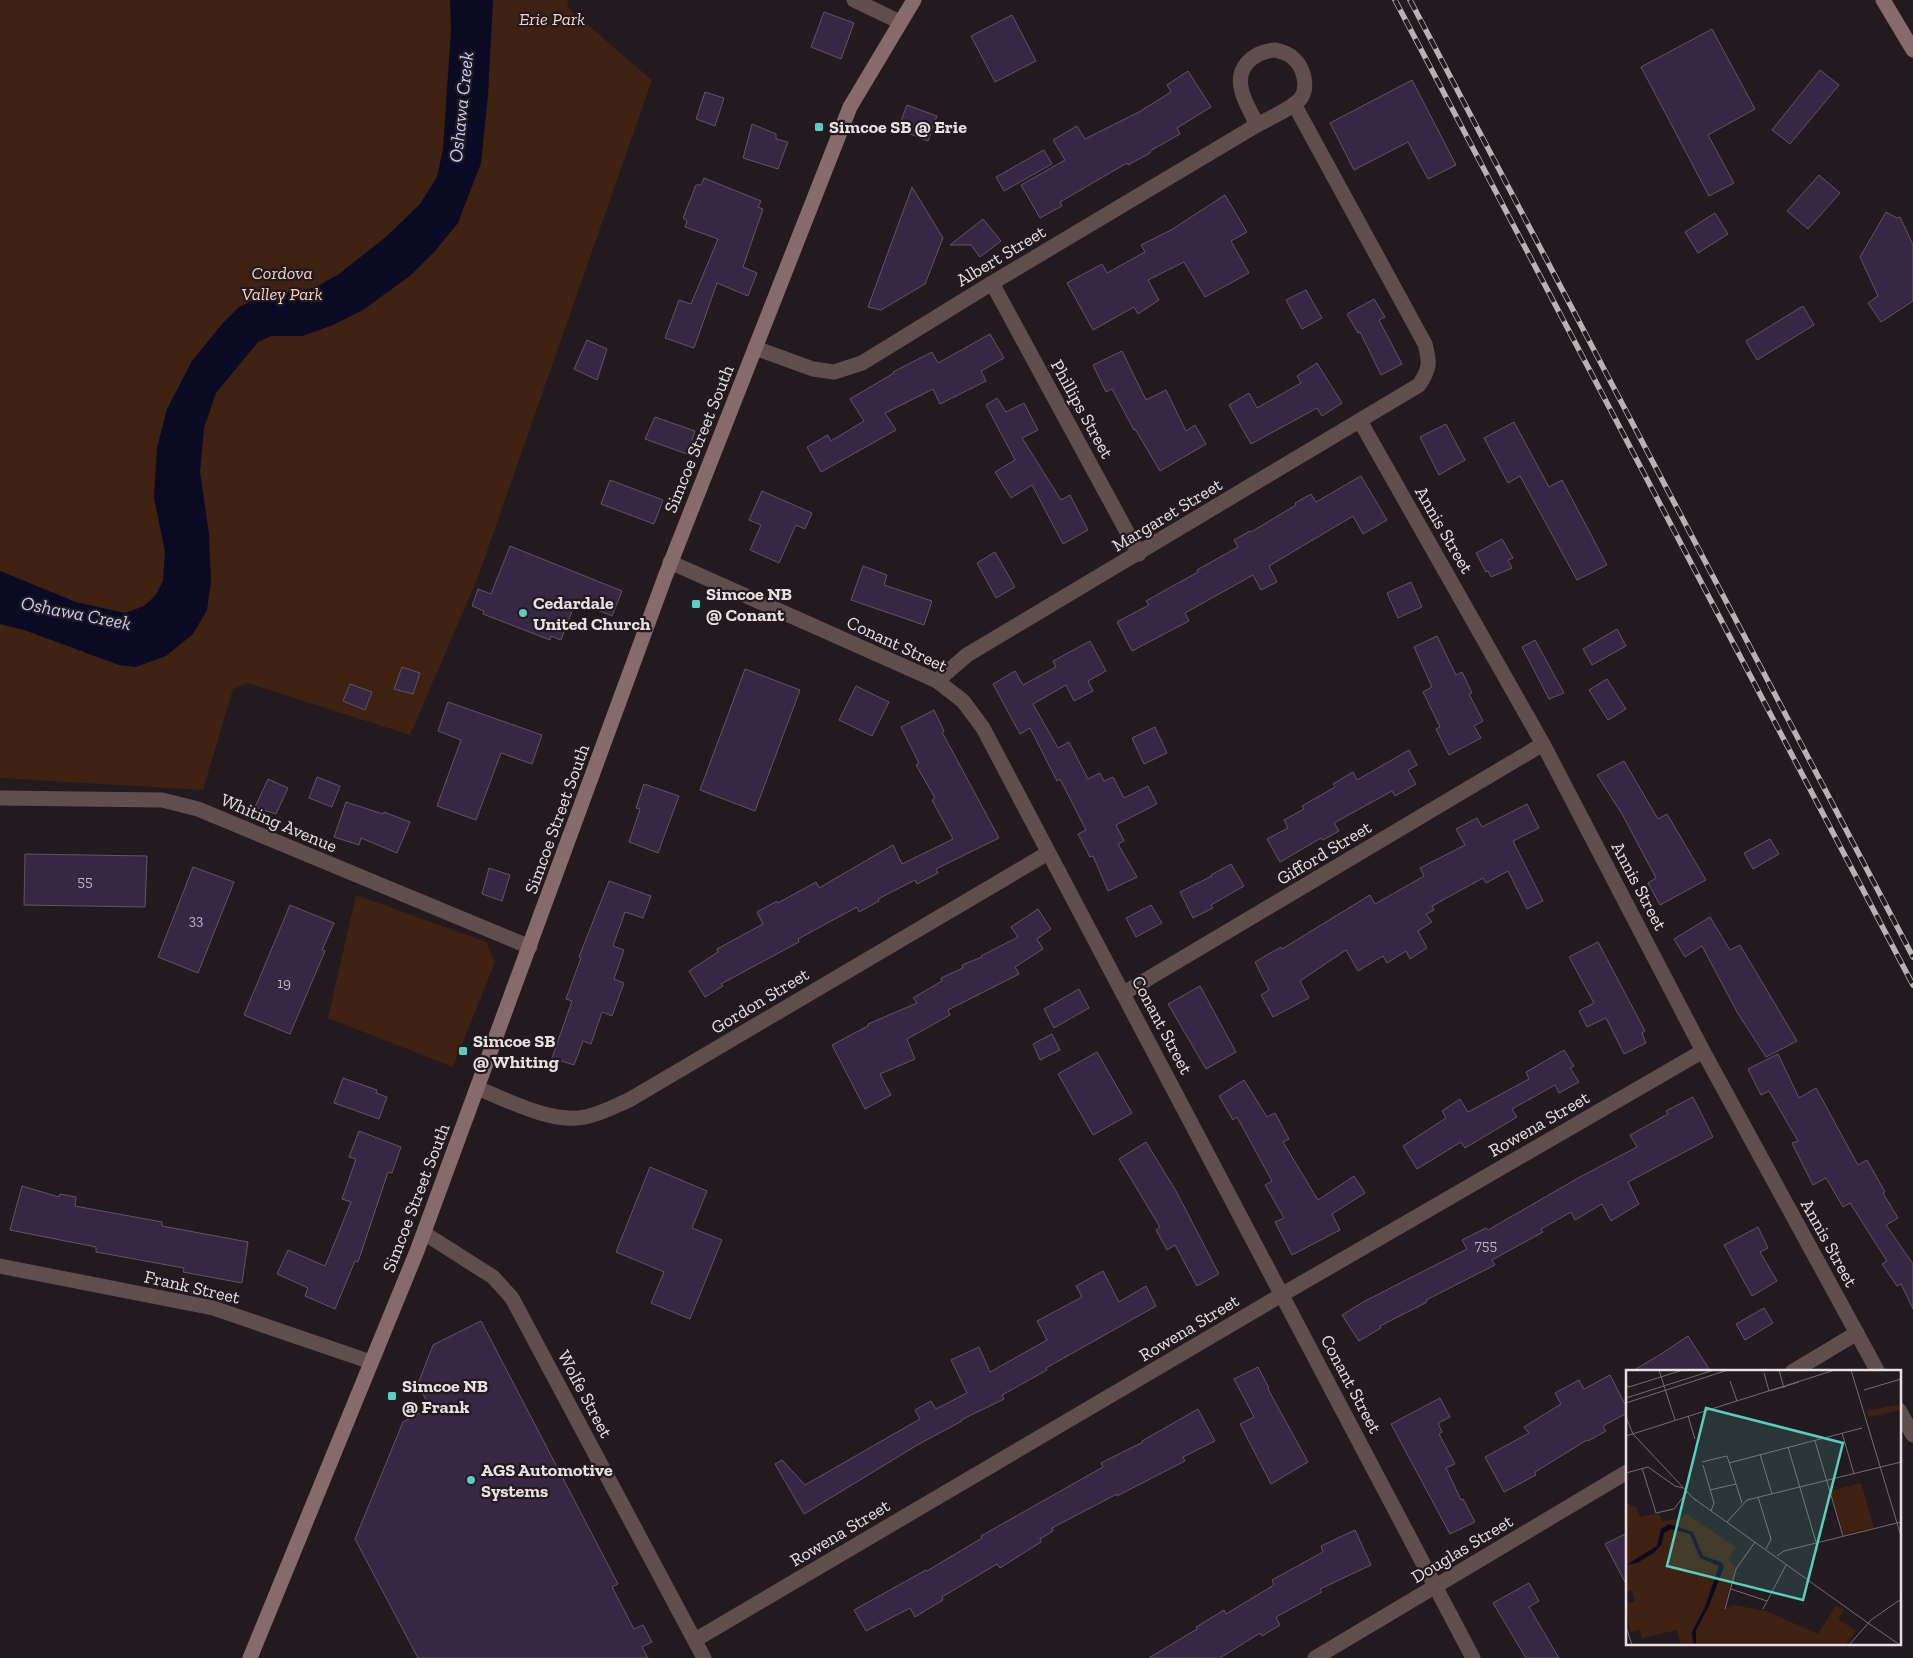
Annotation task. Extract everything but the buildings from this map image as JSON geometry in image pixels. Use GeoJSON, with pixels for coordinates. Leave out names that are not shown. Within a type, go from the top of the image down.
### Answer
{"type":"FeatureCollection","features":[{"type":"Feature","properties":{"kind":"main road","name":"Simcoe Street South"},"geometry":{"type":"LineString","coordinates":[[250,1658],[424,1233],[670,562],[850,107],[914,0]]}},
{"type":"Feature","properties":{"kind":"main road"},"geometry":{"type":"LineString","coordinates":[[1883,0],[1913,50]]}},
{"type":"Feature","properties":{"kind":"street"},"geometry":{"type":"LineString","coordinates":[[854,0],[900,22]]}},
{"type":"Feature","properties":{"kind":"street"},"geometry":{"type":"LineString","coordinates":[[1257,125],[1242,93],[1240,83],[1242,72],[1254,55],[1264,51],[1275,50],[1294,58],[1304,77],[1304,88],[1301,97],[1294,104]]}},
{"type":"Feature","properties":{"kind":"street","name":"Albert Street"},"geometry":{"type":"LineString","coordinates":[[755,348],[813,369],[834,372],[862,364],[992,283],[1294,104]]}},
{"type":"Feature","properties":{"kind":"street","name":"Margaret Street"},"geometry":{"type":"LineString","coordinates":[[937,681],[967,655],[1360,421],[1419,385],[1426,376],[1429,361],[1425,344],[1294,104]]}},
{"type":"Feature","properties":{"kind":"street","name":"Phillips Street"},"geometry":{"type":"LineString","coordinates":[[992,283],[1139,554]]}},
{"type":"Feature","properties":{"kind":"street","name":"Annis Street"},"geometry":{"type":"LineString","coordinates":[[1360,421],[1543,744],[1703,1051],[1877,1370]]}},
{"type":"Feature","properties":{"kind":"street","name":"Conant Street"},"geometry":{"type":"LineString","coordinates":[[670,562],[937,681],[964,701],[983,728],[1124,993],[1473,1658]]}},
{"type":"Feature","properties":{"kind":"street","name":"Gifford Street"},"geometry":{"type":"LineString","coordinates":[[1124,993],[1543,744]]}},
{"type":"Feature","properties":{"kind":"street","name":"Whiting Avenue"},"geometry":{"type":"LineString","coordinates":[[0,798],[162,800],[198,809],[530,947]]}},
{"type":"Feature","properties":{"kind":"street","name":"Gordon Street"},"geometry":{"type":"LineString","coordinates":[[476,1088],[543,1114],[564,1118],[584,1117],[605,1111],[629,1100],[1048,853]]}},
{"type":"Feature","properties":{"kind":"street","name":"Rowena Street"},"geometry":{"type":"LineString","coordinates":[[695,1640],[1282,1294],[1703,1051]]}},
{"type":"Feature","properties":{"kind":"street","name":"Wolfe Street"},"geometry":{"type":"LineString","coordinates":[[424,1233],[493,1278],[512,1298],[704,1658]]}},
{"type":"Feature","properties":{"kind":"street","name":"Frank Street"},"geometry":{"type":"LineString","coordinates":[[0,1266],[213,1308],[371,1362]]}},
{"type":"Feature","properties":{"kind":"street"},"geometry":{"type":"LineString","coordinates":[[1795,1370],[1857,1333]]}},
{"type":"Feature","properties":{"kind":"street"},"geometry":{"type":"LineString","coordinates":[[1900,1412],[1913,1435]]}},
{"type":"Feature","properties":{"kind":"street","name":"Douglas Street"},"geometry":{"type":"LineString","coordinates":[[1315,1658],[1626,1473]]}},
{"type":"Feature","properties":{"kind":"green space","name":"Cordova Valley Park"},"geometry":{"type":"Polygon","coordinates":[[[0,0],[567,0],[569,9],[652,80],[478,577],[410,735],[248,683],[233,689],[203,790],[0,778],[0,0]]]}},
{"type":"Feature","properties":{"kind":"green space"},"geometry":{"type":"Polygon","coordinates":[[[356,895],[486,942],[495,962],[453,1067],[328,1018],[356,895]]]}},
{"type":"Feature","properties":{"kind":"water","name":"Oshawa Creek"},"geometry":{"type":"Polygon","coordinates":[[[450,0],[493,0],[488,96],[481,163],[458,223],[435,251],[411,275],[363,310],[333,325],[303,336],[271,336],[258,342],[216,393],[204,428],[200,472],[209,534],[211,583],[207,610],[193,634],[166,656],[136,667],[119,665],[24,630],[0,624],[0,571],[76,602],[125,613],[144,606],[155,596],[163,581],[165,552],[154,498],[157,448],[167,409],[192,361],[222,324],[239,307],[261,297],[314,288],[339,274],[387,236],[420,204],[437,177],[443,149],[451,30],[450,0]]]}},
{"type":"Feature","properties":{"kind":"railway"},"geometry":{"type":"LineString","coordinates":[[1395,0],[1913,985]]}},
{"type":"Feature","properties":{"kind":"railway"},"geometry":{"type":"LineString","coordinates":[[1410,0],[1913,957]]}},
{"type":"Feature","properties":{"kind":"place","name":"Simcoe SB @ Erie"},"geometry":{"type":"Point","coordinates":[819,127]}},
{"type":"Feature","properties":{"kind":"place","name":"Simcoe NB @ Conant"},"geometry":{"type":"Point","coordinates":[696,604]}},
{"type":"Feature","properties":{"kind":"place","name":"Cedardale United Church"},"geometry":{"type":"Point","coordinates":[523,613]}},
{"type":"Feature","properties":{"kind":"place","name":"Simcoe SB @ Whiting"},"geometry":{"type":"Point","coordinates":[463,1051]}},
{"type":"Feature","properties":{"kind":"place","name":"Simcoe NB @ Frank"},"geometry":{"type":"Point","coordinates":[392,1396]}},
{"type":"Feature","properties":{"kind":"place","name":"AGS Automotive Systems"},"geometry":{"type":"Point","coordinates":[471,1480]}},
{"type":"Feature","properties":{"kind":"park label","name":"Erie Park"},"geometry":{"type":"Point","coordinates":[552,19]}}]}
